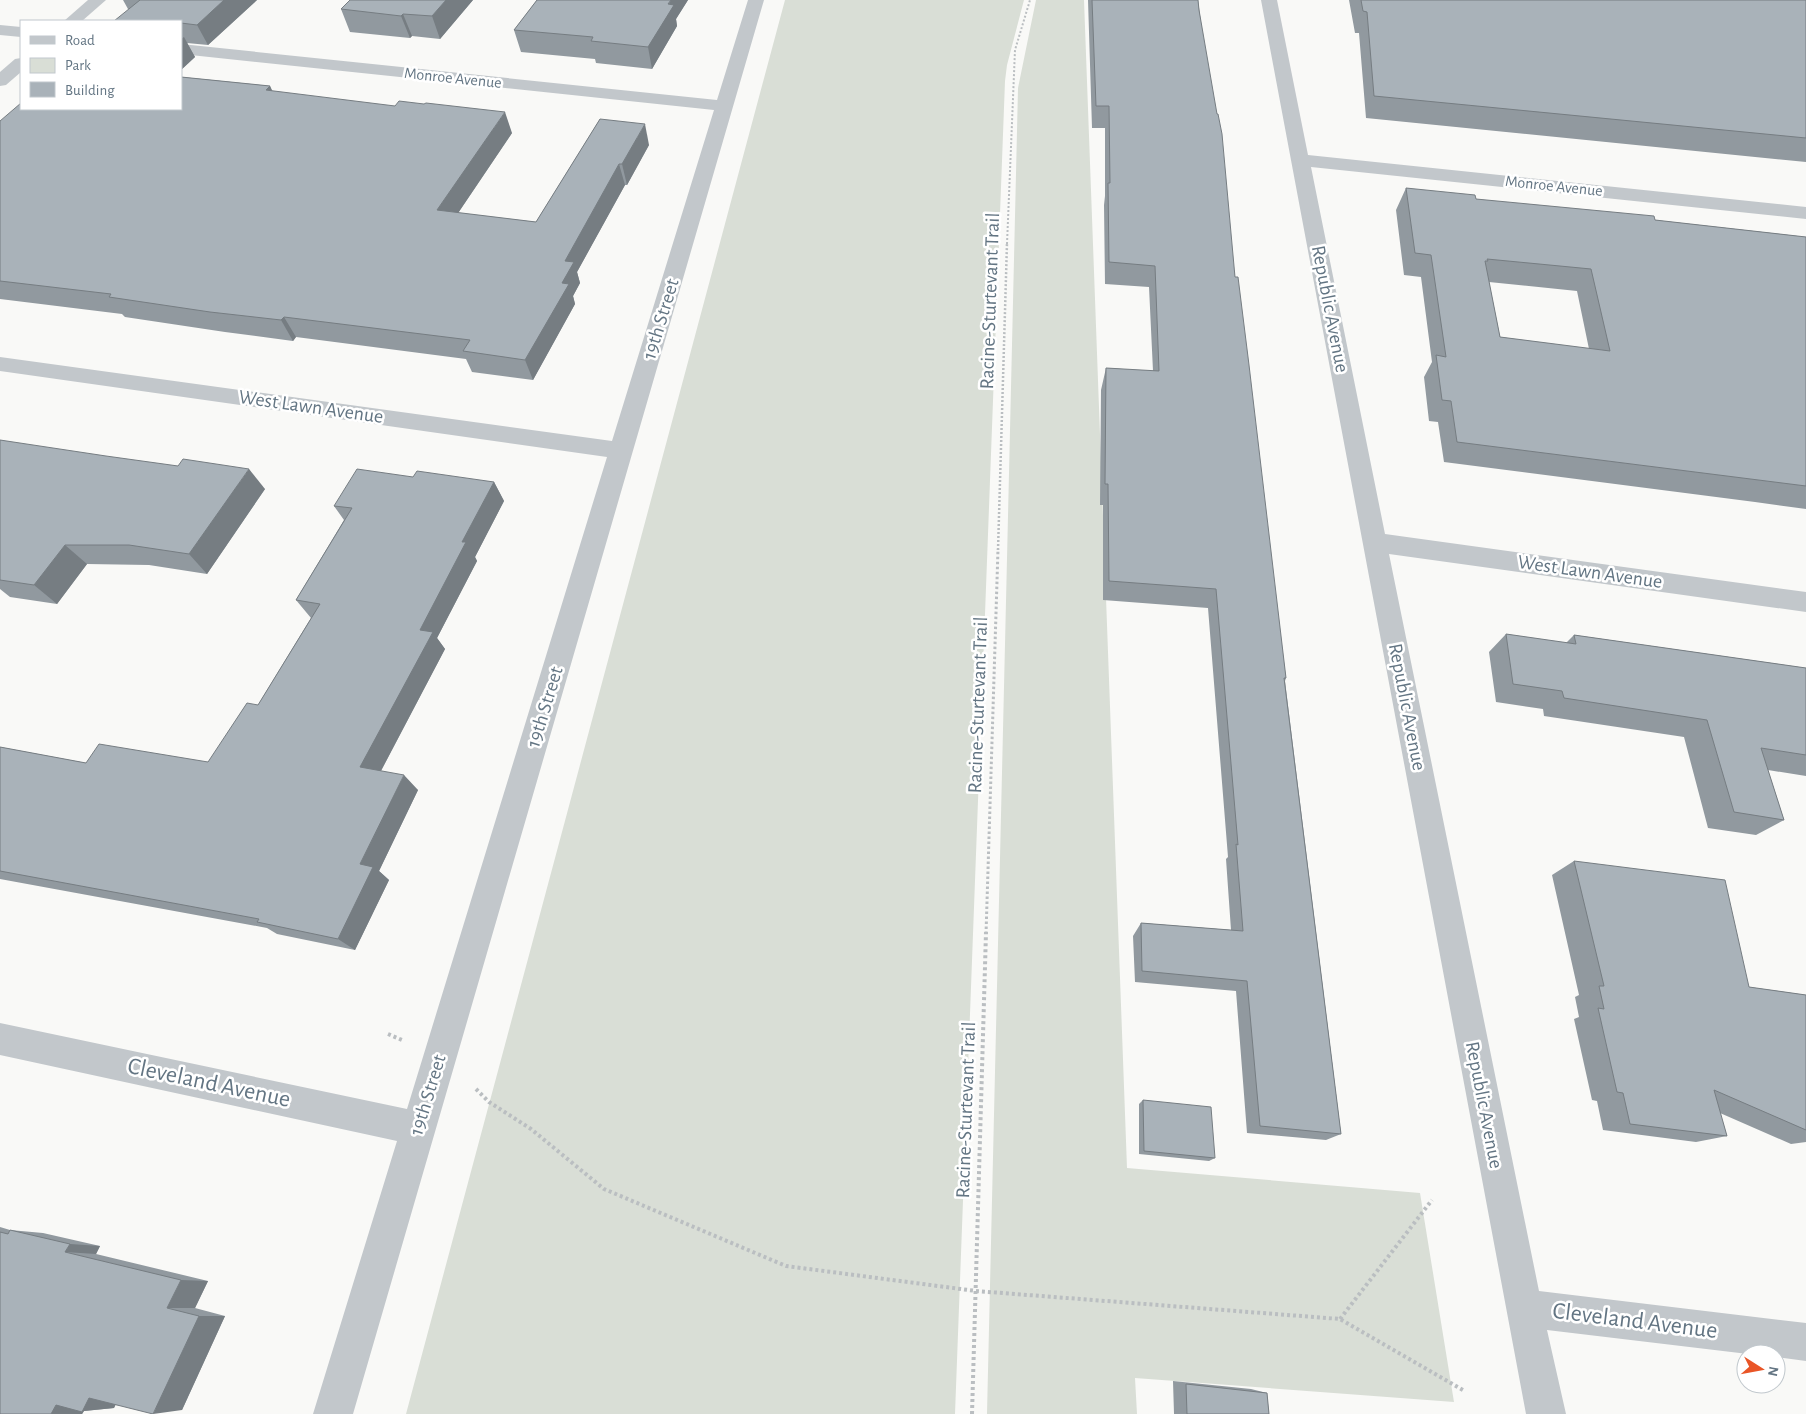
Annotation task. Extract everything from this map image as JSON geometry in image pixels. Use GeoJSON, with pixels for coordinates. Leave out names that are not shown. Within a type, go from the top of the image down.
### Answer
{"type":"FeatureCollection","features":[{"type":"Feature","properties":{"kind":"street"},"geometry":{"type":"LineString","coordinates":[[73,20],[98,0]]}},
{"type":"Feature","properties":{"kind":"street","name":"19th Street"},"geometry":{"type":"LineString","coordinates":[[333,1414],[756,0]]}},
{"type":"Feature","properties":{"kind":"street","name":"Republic Avenue"},"geometry":{"type":"LineString","coordinates":[[1269,0],[1546,1414]]}},
{"type":"Feature","properties":{"kind":"street"},"geometry":{"type":"LineString","coordinates":[[0,30],[20,32]]}},
{"type":"Feature","properties":{"kind":"street","name":"Monroe Avenue"},"geometry":{"type":"LineString","coordinates":[[182,49],[725,106]]}},
{"type":"Feature","properties":{"kind":"street"},"geometry":{"type":"LineString","coordinates":[[0,81],[20,64]]}},
{"type":"Feature","properties":{"kind":"street","name":"Monroe Avenue"},"geometry":{"type":"LineString","coordinates":[[1301,160],[1806,212]]}},
{"type":"Feature","properties":{"kind":"street","name":"West Lawn Avenue"},"geometry":{"type":"LineString","coordinates":[[0,364],[622,451]]}},
{"type":"Feature","properties":{"kind":"street","name":"West Lawn Avenue"},"geometry":{"type":"LineString","coordinates":[[1375,542],[1806,602]]}},
{"type":"Feature","properties":{"kind":"street","name":"Cleveland Avenue"},"geometry":{"type":"LineString","coordinates":[[0,1039],[418,1128]]}},
{"type":"Feature","properties":{"kind":"street","name":"Cleveland Avenue"},"geometry":{"type":"LineString","coordinates":[[1524,1308],[1806,1342]]}},
{"type":"Feature","properties":{"kind":"path","name":"Racine-Sturtevant Trail"},"geometry":{"type":"LineString","coordinates":[[972,1414],[1010,134],[1015,50],[1030,0]]}},
{"type":"Feature","properties":{"kind":"path"},"geometry":{"type":"LineString","coordinates":[[388,1034],[441,1054],[489,1102],[531,1129],[604,1189],[786,1266],[976,1291],[1340,1318],[1463,1390]]}},
{"type":"Feature","properties":{"kind":"path"},"geometry":{"type":"LineString","coordinates":[[1340,1318],[1432,1200]]}},
{"type":"Feature","properties":{"kind":"green space"},"geometry":{"type":"Polygon","coordinates":[[[785,0],[1024,0],[1007,65],[1005,81],[955,1414],[406,1414],[785,0]]]}},
{"type":"Feature","properties":{"kind":"green space"},"geometry":{"type":"Polygon","coordinates":[[[1036,0],[1084,0],[1127,1168],[1420,1193],[1454,1402],[1135,1378],[1137,1414],[987,1414],[1018,88],[1036,0]]]}},
{"type":"Feature","properties":{"kind":"building"},"geometry":{"type":"Polygon","coordinates":[[[140,0],[224,0],[197,25],[182,23],[182,20],[115,20],[140,0]]]}},
{"type":"Feature","properties":{"kind":"building"},"geometry":{"type":"Polygon","coordinates":[[[350,0],[446,0],[432,16],[403,14],[401,16],[341,9],[350,0]]]}},
{"type":"Feature","properties":{"kind":"building"},"geometry":{"type":"Polygon","coordinates":[[[537,0],[671,0],[668,4],[674,5],[648,47],[591,41],[593,37],[514,30],[537,0]]]}},
{"type":"Feature","properties":{"kind":"building"},"geometry":{"type":"Polygon","coordinates":[[[1092,0],[1198,0],[1222,134],[1235,277],[1238,277],[1249,365],[1286,678],[1284,678],[1341,1134],[1260,1126],[1247,981],[1142,971],[1141,923],[1243,931],[1236,844],[1238,845],[1216,589],[1109,581],[1108,484],[1105,484],[1106,368],[1159,371],[1155,266],[1109,262],[1109,106],[1096,106],[1092,0]]]}},
{"type":"Feature","properties":{"kind":"building"},"geometry":{"type":"Polygon","coordinates":[[[1361,0],[1806,0],[1806,138],[1374,96],[1367,12],[1363,11],[1361,0]]]}},
{"type":"Feature","properties":{"kind":"building"},"geometry":{"type":"Polygon","coordinates":[[[182,77],[270,86],[266,90],[395,106],[399,101],[505,112],[437,210],[536,222],[600,119],[645,124],[622,164],[619,164],[565,261],[574,262],[562,283],[569,284],[525,360],[463,351],[470,340],[284,317],[281,320],[210,312],[109,297],[111,294],[0,281],[0,121],[20,104],[20,110],[182,110],[182,77]]]}},
{"type":"Feature","properties":{"kind":"building"},"geometry":{"type":"Polygon","coordinates":[[[1406,188],[1475,195],[1476,199],[1654,216],[1655,220],[1806,237],[1806,486],[1457,442],[1451,401],[1442,400],[1436,355],[1446,357],[1431,255],[1415,253],[1406,188]],[[1487,259],[1488,261],[1485,261],[1500,337],[1610,351],[1591,269],[1487,259]]]}},
{"type":"Feature","properties":{"kind":"building"},"geometry":{"type":"Polygon","coordinates":[[[0,440],[178,466],[183,459],[249,469],[189,554],[129,545],[65,545],[34,585],[0,580],[0,440]]]}},
{"type":"Feature","properties":{"kind":"building"},"geometry":{"type":"Polygon","coordinates":[[[357,469],[413,477],[417,471],[494,482],[462,542],[466,542],[420,630],[433,632],[360,767],[404,775],[360,864],[373,867],[338,939],[257,922],[259,919],[0,871],[0,747],[86,763],[99,744],[208,762],[247,703],[258,705],[320,604],[296,600],[352,508],[334,506],[357,469]]]}},
{"type":"Feature","properties":{"kind":"building"},"geometry":{"type":"Polygon","coordinates":[[[1506,634],[1576,644],[1574,635],[1806,668],[1806,755],[1761,748],[1784,820],[1734,812],[1707,720],[1564,698],[1562,691],[1513,684],[1506,634]]]}},
{"type":"Feature","properties":{"kind":"building"},"geometry":{"type":"Polygon","coordinates":[[[1574,861],[1725,880],[1749,987],[1806,995],[1806,1130],[1714,1090],[1727,1136],[1630,1124],[1623,1093],[1617,1092],[1598,1008],[1604,1009],[1599,986],[1604,986],[1574,861]]]}},
{"type":"Feature","properties":{"kind":"building"},"geometry":{"type":"Polygon","coordinates":[[[1143,1100],[1211,1107],[1215,1158],[1144,1151],[1143,1100]]]}},
{"type":"Feature","properties":{"kind":"building"},"geometry":{"type":"Polygon","coordinates":[[[10,1230],[70,1244],[65,1252],[181,1280],[167,1308],[199,1316],[153,1414],[89,1398],[82,1412],[56,1405],[51,1414],[0,1414],[0,1232],[8,1234],[10,1230]]]}},
{"type":"Feature","properties":{"kind":"building"},"geometry":{"type":"Polygon","coordinates":[[[1186,1384],[1267,1393],[1269,1414],[1187,1414],[1186,1384]]]}}]}
